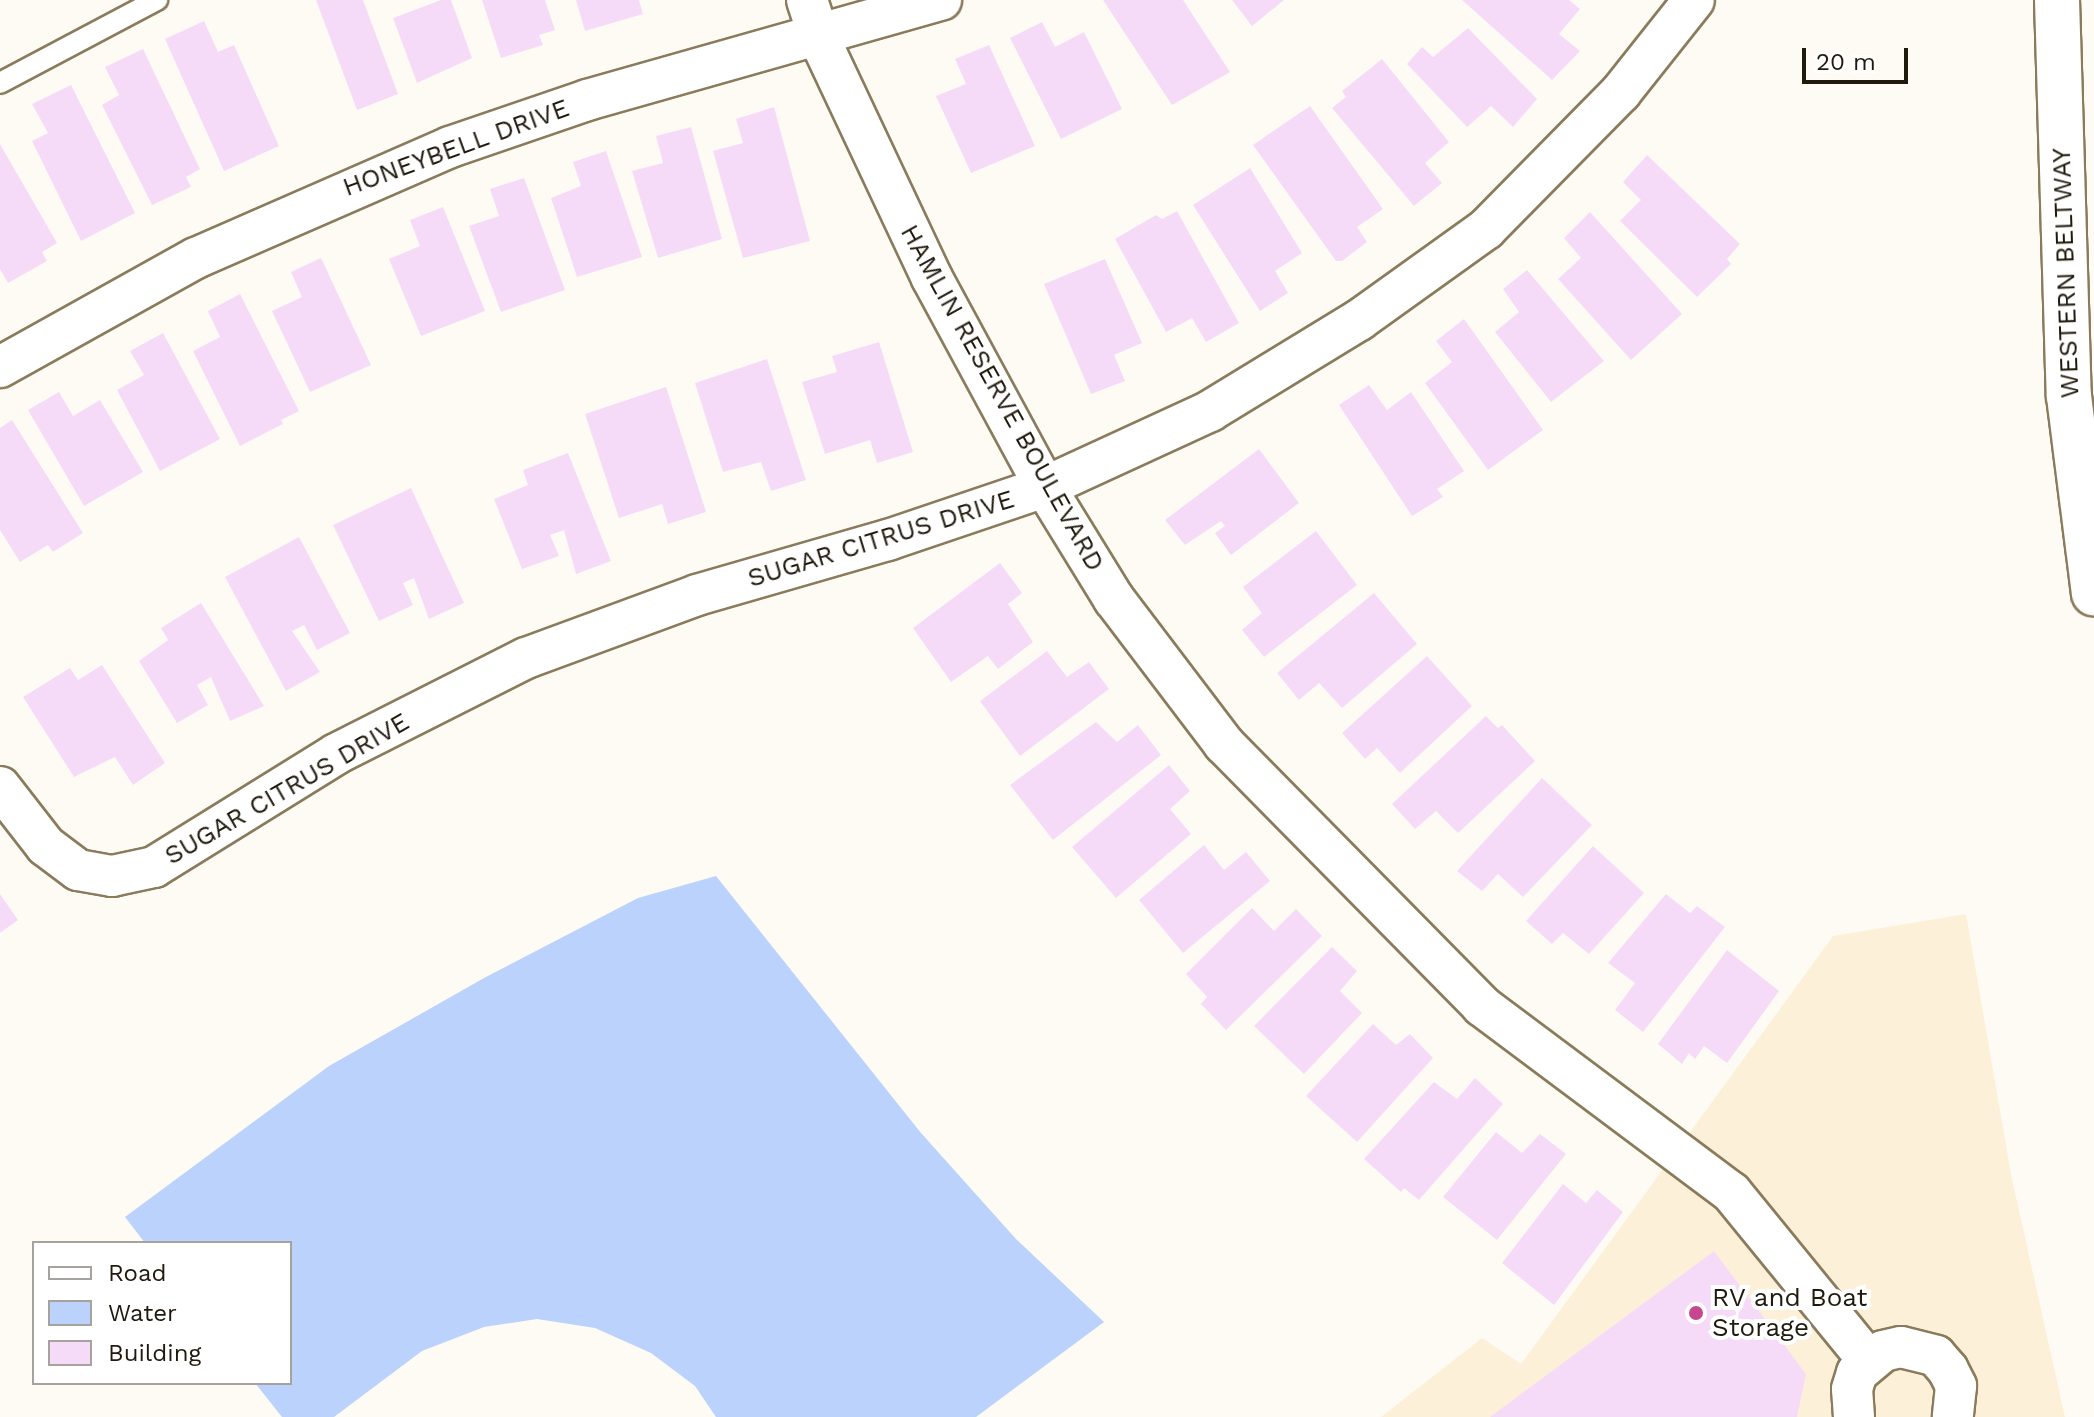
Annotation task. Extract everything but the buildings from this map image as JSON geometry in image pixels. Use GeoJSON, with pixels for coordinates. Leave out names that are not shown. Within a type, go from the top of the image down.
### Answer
{"type":"FeatureCollection","features":[{"type":"Feature","properties":{"kind":"highway","name":"WESTERN BELTWAY"},"geometry":{"type":"LineString","coordinates":[[2057,0],[2069,396],[2094,593]]}},
{"type":"Feature","properties":{"kind":"street","name":"HAMLIN RESERVE BOULEVARD"},"geometry":{"type":"LineString","coordinates":[[807,0],[819,38],[932,278],[1045,487],[1114,599],[1224,744],[1482,1006],[1731,1192],[1868,1360]]}},
{"type":"Feature","properties":{"kind":"street","name":"HONEYBELL DRIVE"},"geometry":{"type":"LineString","coordinates":[[0,367],[196,258],[421,158],[587,100],[819,38],[941,0]]}},
{"type":"Feature","properties":{"kind":"street","name":"SUGAR CITRUS DRIVE"},"geometry":{"type":"LineString","coordinates":[[0,787],[46,846],[78,870],[112,876],[154,867],[336,754],[526,658],[697,595],[888,540],[1045,487],[1210,411],[1359,320],[1486,229],[1621,92],[1694,0]]}},
{"type":"Feature","properties":{"kind":"street"},"geometry":{"type":"LineString","coordinates":[[1854,1417],[1852,1389],[1868,1360],[1901,1347],[1936,1356],[1956,1386],[1953,1417]]}},
{"type":"Feature","properties":{"kind":"lane"},"geometry":{"type":"LineString","coordinates":[[0,83],[157,0]]}},
{"type":"Feature","properties":{"kind":"shaded area"},"geometry":{"type":"Polygon","coordinates":[[[1966,914],[2011,1174],[2065,1417],[1381,1417],[1482,1338],[1521,1364],[1833,936],[1966,914]]]}},
{"type":"Feature","properties":{"kind":"water"},"geometry":{"type":"Polygon","coordinates":[[[716,876],[921,1133],[1016,1239],[1104,1322],[976,1417],[716,1417],[695,1386],[651,1353],[595,1328],[537,1319],[484,1327],[422,1351],[334,1417],[282,1417],[257,1385],[292,1385],[292,1241],[143,1241],[125,1217],[329,1066],[484,978],[638,898],[716,876]]]}},
{"type":"Feature","properties":{"kind":"place","name":"RV and Boat Storage"},"geometry":{"type":"Point","coordinates":[1696,1313]}}]}
